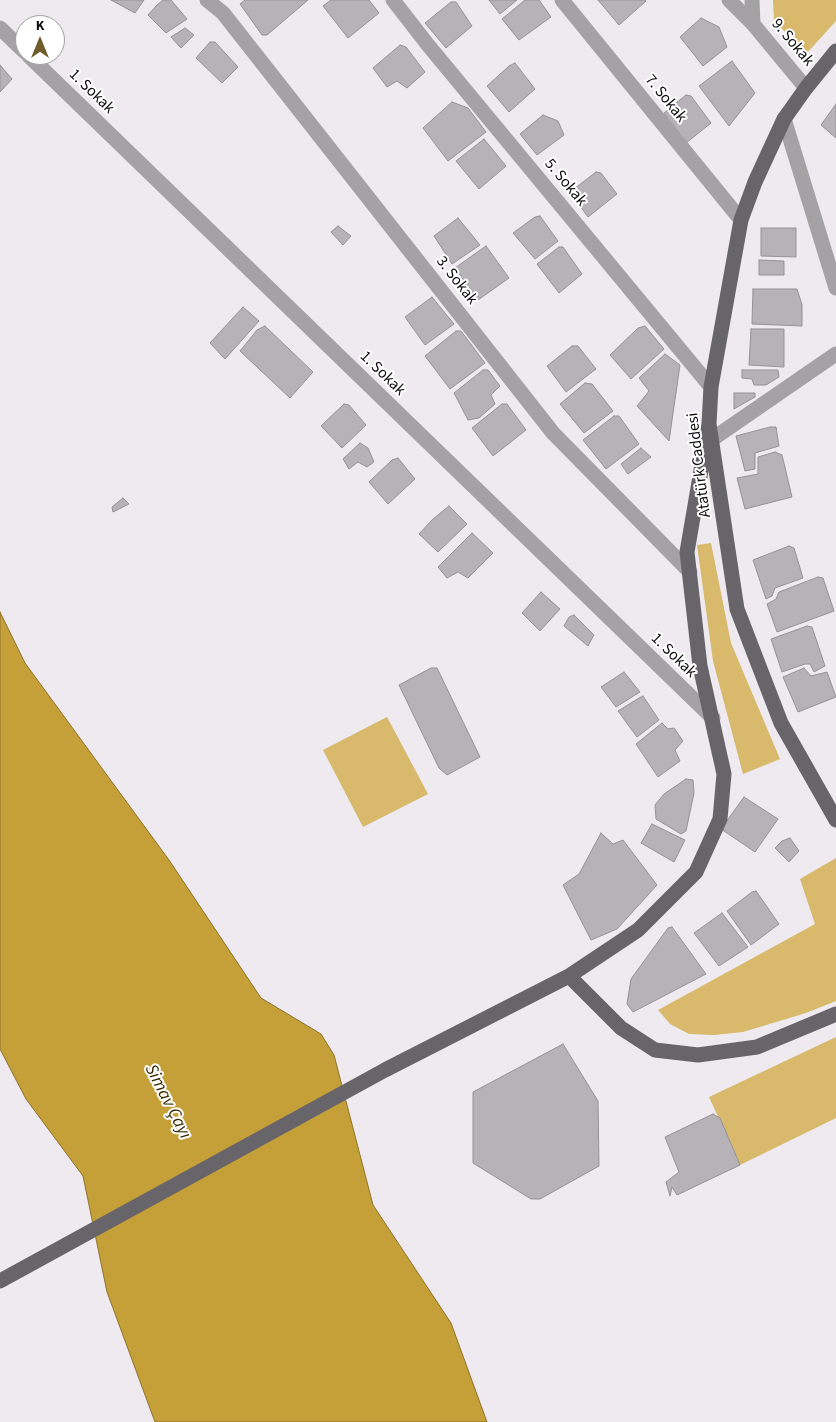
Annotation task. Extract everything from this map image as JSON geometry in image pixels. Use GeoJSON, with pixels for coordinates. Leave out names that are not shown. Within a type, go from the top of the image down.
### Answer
{"type":"FeatureCollection","features":[{"type":"Feature","properties":{"kind":"main road","name":"Atatürk Caddesi"},"geometry":{"type":"LineString","coordinates":[[836,51],[784,119],[755,182],[741,220],[710,387],[709,424],[737,609],[781,723],[836,820]]}},
{"type":"Feature","properties":{"kind":"main road"},"geometry":{"type":"LineString","coordinates":[[0,1281],[386,1070],[569,976],[638,930],[696,872],[720,819],[724,774],[700,666],[687,552],[709,424]]}},
{"type":"Feature","properties":{"kind":"main road"},"geometry":{"type":"LineString","coordinates":[[569,976],[621,1028],[655,1050],[698,1055],[757,1048],[836,1014]]}},
{"type":"Feature","properties":{"kind":"street","name":"3. Sokak"},"geometry":{"type":"LineString","coordinates":[[207,0],[223,13],[553,433],[690,572]]}},
{"type":"Feature","properties":{"kind":"street","name":"5. Sokak"},"geometry":{"type":"LineString","coordinates":[[393,0],[710,387]]}},
{"type":"Feature","properties":{"kind":"street","name":"7. Sokak"},"geometry":{"type":"LineString","coordinates":[[562,0],[741,220]]}},
{"type":"Feature","properties":{"kind":"street","name":"9. Sokak"},"geometry":{"type":"LineString","coordinates":[[729,0],[753,24],[806,88]]}},
{"type":"Feature","properties":{"kind":"street"},"geometry":{"type":"LineString","coordinates":[[752,0],[753,24]]}},
{"type":"Feature","properties":{"kind":"street","name":"1. Sokak"},"geometry":{"type":"LineString","coordinates":[[0,28],[15,43]]}},
{"type":"Feature","properties":{"kind":"street","name":"1. Sokak"},"geometry":{"type":"LineString","coordinates":[[37,65],[713,718]]}},
{"type":"Feature","properties":{"kind":"street"},"geometry":{"type":"LineString","coordinates":[[784,119],[836,288]]}},
{"type":"Feature","properties":{"kind":"street"},"geometry":{"type":"LineString","coordinates":[[711,440],[836,354]]}},
{"type":"Feature","properties":{"kind":"shaded area"},"geometry":{"type":"Polygon","coordinates":[[[773,0],[836,0],[836,21],[807,53],[774,21],[773,0]]]}},
{"type":"Feature","properties":{"kind":"shaded area"},"geometry":{"type":"Polygon","coordinates":[[[711,543],[731,643],[780,759],[743,774],[713,661],[697,545],[711,543]]]}},
{"type":"Feature","properties":{"kind":"shaded area"},"geometry":{"type":"Polygon","coordinates":[[[387,717],[428,794],[363,827],[323,750],[387,717]]]}},
{"type":"Feature","properties":{"kind":"shaded area"},"geometry":{"type":"Polygon","coordinates":[[[836,858],[836,1001],[806,1013],[743,1032],[714,1035],[689,1034],[670,1024],[658,1010],[815,924],[800,879],[836,858]]]}},
{"type":"Feature","properties":{"kind":"shaded area"},"geometry":{"type":"Polygon","coordinates":[[[836,1037],[836,1118],[740,1165],[709,1097],[836,1037]]]}},
{"type":"Feature","properties":{"kind":"water","name":"Simav Çayı"},"geometry":{"type":"Polygon","coordinates":[[[0,612],[25,663],[169,860],[261,998],[321,1034],[334,1055],[373,1205],[451,1323],[487,1422],[155,1422],[107,1292],[83,1176],[26,1099],[0,1049],[0,612]]]}},
{"type":"Feature","properties":{"kind":"building"},"geometry":{"type":"Polygon","coordinates":[[[111,0],[144,0],[135,13],[111,0]]]}},
{"type":"Feature","properties":{"kind":"building"},"geometry":{"type":"Polygon","coordinates":[[[163,0],[171,0],[187,19],[166,33],[148,15],[163,0]]]}},
{"type":"Feature","properties":{"kind":"building"},"geometry":{"type":"Polygon","coordinates":[[[245,0],[308,0],[267,35],[262,35],[240,4],[245,0]]]}},
{"type":"Feature","properties":{"kind":"building"},"geometry":{"type":"Polygon","coordinates":[[[331,0],[369,0],[379,13],[348,38],[323,6],[331,0]]]}},
{"type":"Feature","properties":{"kind":"building"},"geometry":{"type":"Polygon","coordinates":[[[489,0],[517,0],[500,14],[489,0]]]}},
{"type":"Feature","properties":{"kind":"building"},"geometry":{"type":"Polygon","coordinates":[[[525,0],[539,0],[551,17],[519,40],[502,19],[525,0]]]}},
{"type":"Feature","properties":{"kind":"building"},"geometry":{"type":"Polygon","coordinates":[[[598,0],[645,0],[646,1],[619,25],[598,0]]]}},
{"type":"Feature","properties":{"kind":"building"},"geometry":{"type":"Polygon","coordinates":[[[451,2],[456,2],[472,26],[446,48],[425,23],[451,2]]]}},
{"type":"Feature","properties":{"kind":"building"},"geometry":{"type":"Polygon","coordinates":[[[701,18],[719,27],[727,47],[703,66],[680,37],[701,18]]]}},
{"type":"Feature","properties":{"kind":"building"},"geometry":{"type":"Polygon","coordinates":[[[185,28],[194,35],[181,48],[171,37],[185,28]]]}},
{"type":"Feature","properties":{"kind":"building"},"geometry":{"type":"Polygon","coordinates":[[[210,42],[215,42],[238,67],[222,83],[196,58],[210,42]]]}},
{"type":"Feature","properties":{"kind":"building"},"geometry":{"type":"Polygon","coordinates":[[[400,45],[406,47],[425,72],[407,88],[397,81],[387,87],[373,68],[400,45]]]}},
{"type":"Feature","properties":{"kind":"building"},"geometry":{"type":"Polygon","coordinates":[[[732,61],[755,93],[729,126],[699,86],[732,61]]]}},
{"type":"Feature","properties":{"kind":"building"},"geometry":{"type":"Polygon","coordinates":[[[515,63],[535,89],[509,112],[487,86],[515,63]]]}},
{"type":"Feature","properties":{"kind":"building"},"geometry":{"type":"Polygon","coordinates":[[[0,65],[12,79],[0,92],[0,65]]]}},
{"type":"Feature","properties":{"kind":"building"},"geometry":{"type":"Polygon","coordinates":[[[686,95],[691,96],[711,123],[686,143],[664,113],[686,95]]]}},
{"type":"Feature","properties":{"kind":"building"},"geometry":{"type":"Polygon","coordinates":[[[452,102],[468,108],[486,132],[448,161],[423,128],[452,102]]]}},
{"type":"Feature","properties":{"kind":"building"},"geometry":{"type":"Polygon","coordinates":[[[836,104],[836,138],[821,125],[836,104]]]}},
{"type":"Feature","properties":{"kind":"building"},"geometry":{"type":"Polygon","coordinates":[[[543,115],[558,121],[564,135],[537,155],[520,134],[543,115]]]}},
{"type":"Feature","properties":{"kind":"building"},"geometry":{"type":"Polygon","coordinates":[[[484,139],[506,166],[479,189],[456,161],[484,139]]]}},
{"type":"Feature","properties":{"kind":"building"},"geometry":{"type":"Polygon","coordinates":[[[596,172],[601,173],[617,194],[588,217],[570,192],[596,172]]]}},
{"type":"Feature","properties":{"kind":"building"},"geometry":{"type":"Polygon","coordinates":[[[540,216],[558,241],[535,259],[513,233],[535,217],[540,216]]]}},
{"type":"Feature","properties":{"kind":"building"},"geometry":{"type":"Polygon","coordinates":[[[458,218],[480,245],[452,264],[434,236],[458,218]]]}},
{"type":"Feature","properties":{"kind":"building"},"geometry":{"type":"Polygon","coordinates":[[[338,226],[351,236],[343,245],[331,232],[338,226]]]}},
{"type":"Feature","properties":{"kind":"building"},"geometry":{"type":"Polygon","coordinates":[[[761,228],[796,228],[796,257],[761,256],[761,228]]]}},
{"type":"Feature","properties":{"kind":"building"},"geometry":{"type":"Polygon","coordinates":[[[486,246],[509,278],[478,300],[455,268],[486,246]]]}},
{"type":"Feature","properties":{"kind":"building"},"geometry":{"type":"Polygon","coordinates":[[[559,247],[563,247],[582,274],[559,293],[537,264],[559,247]]]}},
{"type":"Feature","properties":{"kind":"building"},"geometry":{"type":"Polygon","coordinates":[[[759,260],[784,261],[784,275],[759,275],[759,260]]]}},
{"type":"Feature","properties":{"kind":"building"},"geometry":{"type":"Polygon","coordinates":[[[753,289],[797,289],[802,305],[802,326],[752,324],[753,289]]]}},
{"type":"Feature","properties":{"kind":"building"},"geometry":{"type":"Polygon","coordinates":[[[432,297],[454,324],[425,345],[405,317],[432,297]]]}},
{"type":"Feature","properties":{"kind":"building"},"geometry":{"type":"Polygon","coordinates":[[[243,307],[259,321],[225,359],[210,343],[243,307]]]}},
{"type":"Feature","properties":{"kind":"building"},"geometry":{"type":"Polygon","coordinates":[[[265,326],[313,372],[290,398],[240,351],[257,330],[265,326]]]}},
{"type":"Feature","properties":{"kind":"building"},"geometry":{"type":"Polygon","coordinates":[[[645,326],[664,349],[631,379],[610,355],[638,328],[645,326]]]}},
{"type":"Feature","properties":{"kind":"building"},"geometry":{"type":"Polygon","coordinates":[[[751,329],[784,329],[784,367],[749,365],[751,329]]]}},
{"type":"Feature","properties":{"kind":"building"},"geometry":{"type":"Polygon","coordinates":[[[456,331],[461,331],[485,363],[450,389],[425,356],[456,331]]]}},
{"type":"Feature","properties":{"kind":"building"},"geometry":{"type":"Polygon","coordinates":[[[572,346],[578,346],[596,369],[566,392],[547,366],[572,346]]]}},
{"type":"Feature","properties":{"kind":"building"},"geometry":{"type":"Polygon","coordinates":[[[665,354],[680,365],[669,441],[637,406],[649,391],[639,378],[665,354]]]}},
{"type":"Feature","properties":{"kind":"building"},"geometry":{"type":"Polygon","coordinates":[[[483,370],[488,370],[500,386],[491,395],[495,404],[479,418],[468,420],[454,393],[483,370]]]}},
{"type":"Feature","properties":{"kind":"building"},"geometry":{"type":"Polygon","coordinates":[[[742,370],[778,370],[779,377],[766,385],[754,385],[752,379],[742,378],[742,370]]]}},
{"type":"Feature","properties":{"kind":"building"},"geometry":{"type":"Polygon","coordinates":[[[585,383],[592,384],[613,411],[584,433],[560,404],[585,383]]]}},
{"type":"Feature","properties":{"kind":"building"},"geometry":{"type":"Polygon","coordinates":[[[734,393],[755,393],[755,397],[734,409],[734,393]]]}},
{"type":"Feature","properties":{"kind":"building"},"geometry":{"type":"Polygon","coordinates":[[[344,404],[349,405],[366,425],[342,448],[321,426],[344,404]]]}},
{"type":"Feature","properties":{"kind":"building"},"geometry":{"type":"Polygon","coordinates":[[[502,404],[507,404],[526,430],[493,456],[472,428],[502,404]]]}},
{"type":"Feature","properties":{"kind":"building"},"geometry":{"type":"Polygon","coordinates":[[[614,416],[619,416],[639,444],[606,469],[583,440],[614,416]]]}},
{"type":"Feature","properties":{"kind":"building"},"geometry":{"type":"Polygon","coordinates":[[[776,427],[779,446],[755,453],[755,469],[745,471],[736,436],[776,427]]]}},
{"type":"Feature","properties":{"kind":"building"},"geometry":{"type":"Polygon","coordinates":[[[360,443],[368,448],[374,462],[367,467],[358,462],[349,469],[343,459],[360,443]]]}},
{"type":"Feature","properties":{"kind":"building"},"geometry":{"type":"Polygon","coordinates":[[[641,448],[651,457],[628,474],[621,464],[641,448]]]}},
{"type":"Feature","properties":{"kind":"building"},"geometry":{"type":"Polygon","coordinates":[[[775,452],[782,455],[792,497],[745,509],[737,478],[758,474],[758,457],[775,452]]]}},
{"type":"Feature","properties":{"kind":"building"},"geometry":{"type":"Polygon","coordinates":[[[398,458],[415,479],[388,504],[369,482],[392,460],[398,458]]]}},
{"type":"Feature","properties":{"kind":"building"},"geometry":{"type":"Polygon","coordinates":[[[123,498],[129,504],[113,512],[112,507],[123,498]]]}},
{"type":"Feature","properties":{"kind":"building"},"geometry":{"type":"Polygon","coordinates":[[[449,506],[467,524],[438,552],[419,534],[449,506]]]}},
{"type":"Feature","properties":{"kind":"building"},"geometry":{"type":"Polygon","coordinates":[[[472,533],[493,553],[468,578],[458,572],[447,578],[438,567],[472,533]]]}},
{"type":"Feature","properties":{"kind":"building"},"geometry":{"type":"Polygon","coordinates":[[[789,546],[794,548],[803,578],[775,588],[772,596],[766,599],[753,560],[789,546]]]}},
{"type":"Feature","properties":{"kind":"building"},"geometry":{"type":"Polygon","coordinates":[[[818,577],[823,578],[834,611],[777,632],[767,604],[776,599],[779,592],[818,577]]]}},
{"type":"Feature","properties":{"kind":"building"},"geometry":{"type":"Polygon","coordinates":[[[541,592],[560,609],[540,631],[522,613],[541,592]]]}},
{"type":"Feature","properties":{"kind":"building"},"geometry":{"type":"Polygon","coordinates":[[[574,615],[594,635],[588,646],[564,626],[569,617],[574,615]]]}},
{"type":"Feature","properties":{"kind":"building"},"geometry":{"type":"Polygon","coordinates":[[[807,626],[812,627],[825,666],[814,672],[810,664],[805,664],[782,672],[771,639],[807,626]]]}},
{"type":"Feature","properties":{"kind":"building"},"geometry":{"type":"Polygon","coordinates":[[[431,668],[437,668],[480,757],[447,775],[439,768],[399,685],[431,668]]]}},
{"type":"Feature","properties":{"kind":"building"},"geometry":{"type":"Polygon","coordinates":[[[804,668],[811,676],[827,672],[836,697],[798,712],[783,677],[804,668]]]}},
{"type":"Feature","properties":{"kind":"building"},"geometry":{"type":"Polygon","coordinates":[[[624,672],[640,692],[616,707],[601,687],[624,672]]]}},
{"type":"Feature","properties":{"kind":"building"},"geometry":{"type":"Polygon","coordinates":[[[643,696],[659,720],[637,737],[618,711],[643,696]]]}},
{"type":"Feature","properties":{"kind":"building"},"geometry":{"type":"Polygon","coordinates":[[[662,723],[668,729],[674,728],[683,741],[675,750],[680,761],[658,777],[636,744],[662,723]]]}},
{"type":"Feature","properties":{"kind":"building"},"geometry":{"type":"Polygon","coordinates":[[[686,779],[693,780],[694,793],[686,831],[681,834],[656,819],[655,805],[664,794],[686,779]]]}},
{"type":"Feature","properties":{"kind":"building"},"geometry":{"type":"Polygon","coordinates":[[[744,797],[778,819],[755,852],[721,829],[744,797]]]}},
{"type":"Feature","properties":{"kind":"building"},"geometry":{"type":"Polygon","coordinates":[[[652,824],[685,840],[674,862],[641,843],[652,824]]]}},
{"type":"Feature","properties":{"kind":"building"},"geometry":{"type":"Polygon","coordinates":[[[601,833],[613,844],[623,840],[657,885],[617,929],[591,940],[563,885],[579,874],[601,833]]]}},
{"type":"Feature","properties":{"kind":"building"},"geometry":{"type":"Polygon","coordinates":[[[790,838],[799,851],[789,862],[775,848],[782,841],[790,838]]]}},
{"type":"Feature","properties":{"kind":"building"},"geometry":{"type":"Polygon","coordinates":[[[756,891],[779,924],[751,945],[727,911],[756,891]]]}},
{"type":"Feature","properties":{"kind":"building"},"geometry":{"type":"Polygon","coordinates":[[[722,913],[748,947],[719,966],[694,933],[722,913]]]}},
{"type":"Feature","properties":{"kind":"building"},"geometry":{"type":"Polygon","coordinates":[[[672,927],[706,974],[633,1012],[627,1004],[631,979],[668,928],[672,927]]]}},
{"type":"Feature","properties":{"kind":"building"},"geometry":{"type":"Polygon","coordinates":[[[563,1044],[598,1101],[599,1166],[540,1199],[531,1199],[473,1163],[473,1092],[563,1044]]]}},
{"type":"Feature","properties":{"kind":"building"},"geometry":{"type":"Polygon","coordinates":[[[713,1114],[720,1118],[740,1165],[677,1195],[672,1187],[670,1196],[666,1182],[679,1172],[665,1137],[713,1114]]]}}]}
